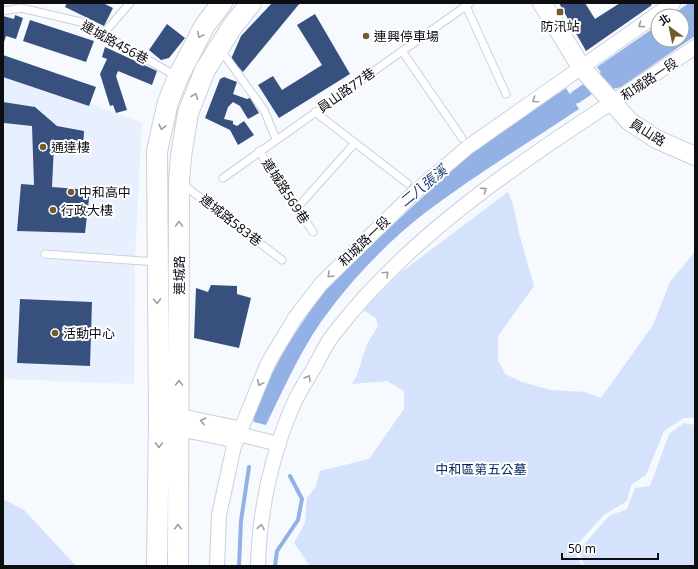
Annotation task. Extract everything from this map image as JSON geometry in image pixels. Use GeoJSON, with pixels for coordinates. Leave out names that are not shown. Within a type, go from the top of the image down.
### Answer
{"type":"FeatureCollection","features":[{"type":"Feature","properties":{"kind":"main road","name":"連城路"},"geometry":{"type":"LineString","coordinates":[[178,566],[179,422],[168,262],[157,151],[168,102],[178,77],[205,25],[222,3]]}},
{"type":"Feature","properties":{"kind":"main road","name":"連城路"},"geometry":{"type":"LineString","coordinates":[[157,566],[159,420],[168,262],[181,156],[188,113],[205,70],[218,47],[232,26],[251,3]]}},
{"type":"Feature","properties":{"kind":"street"},"geometry":{"type":"LineString","coordinates":[[542,3],[583,70]]}},
{"type":"Feature","properties":{"kind":"street","name":"和城路一段"},"geometry":{"type":"LineString","coordinates":[[217,566],[219,515],[228,470],[238,434],[268,363],[295,318],[321,284],[415,192],[468,147],[583,70],[673,3]]}},
{"type":"Feature","properties":{"kind":"street","name":"和城路一段"},"geometry":{"type":"LineString","coordinates":[[258,566],[259,539],[270,476],[279,444],[294,403],[332,336],[381,278],[440,225],[479,193],[610,101],[695,48]]}},
{"type":"Feature","properties":{"kind":"street","name":"員山路"},"geometry":{"type":"LineString","coordinates":[[583,70],[629,121],[656,139],[695,156]]}},
{"type":"Feature","properties":{"kind":"street"},"geometry":{"type":"LineString","coordinates":[[159,420],[179,422],[228,439],[238,434],[279,444]]}},
{"type":"Feature","properties":{"kind":"lane"},"geometry":{"type":"LineString","coordinates":[[103,34],[130,3]]}},
{"type":"Feature","properties":{"kind":"lane"},"geometry":{"type":"LineString","coordinates":[[468,4],[506,94]]}},
{"type":"Feature","properties":{"kind":"lane","name":"員山路77巷"},"geometry":{"type":"LineString","coordinates":[[223,178],[468,4]]}},
{"type":"Feature","properties":{"kind":"lane","name":"連城路456巷"},"geometry":{"type":"LineString","coordinates":[[7,8],[21,8],[80,22],[178,77]]}},
{"type":"Feature","properties":{"kind":"lane","name":"連城路569巷"},"geometry":{"type":"LineString","coordinates":[[218,47],[264,110],[276,139]]}},
{"type":"Feature","properties":{"kind":"lane"},"geometry":{"type":"LineString","coordinates":[[402,51],[462,138]]}},
{"type":"Feature","properties":{"kind":"lane"},"geometry":{"type":"LineString","coordinates":[[315,112],[406,183]]}},
{"type":"Feature","properties":{"kind":"lane"},"geometry":{"type":"LineString","coordinates":[[297,208],[355,143]]}},
{"type":"Feature","properties":{"kind":"lane","name":"連城路569巷"},"geometry":{"type":"LineString","coordinates":[[259,151],[313,232]]}},
{"type":"Feature","properties":{"kind":"lane","name":"連城路583巷"},"geometry":{"type":"LineString","coordinates":[[179,182],[186,185],[282,260]]}},
{"type":"Feature","properties":{"kind":"lane"},"geometry":{"type":"LineString","coordinates":[[45,254],[168,262]]}},
{"type":"Feature","properties":{"kind":"shaded area","name":"中和高中"},"geometry":{"type":"Polygon","coordinates":[[[3,71],[142,123],[135,260],[134,384],[3,379],[3,71]]]}},
{"type":"Feature","properties":{"kind":"green space","name":"中和區第五公墓"},"geometry":{"type":"Polygon","coordinates":[[[508,192],[513,204],[519,233],[534,286],[498,336],[498,360],[505,374],[522,382],[550,390],[585,392],[601,398],[653,325],[670,282],[695,252],[695,418],[684,418],[664,431],[646,475],[631,485],[627,501],[604,515],[573,549],[582,566],[310,566],[294,543],[305,523],[307,498],[316,486],[320,471],[369,459],[404,409],[404,391],[387,381],[352,384],[357,375],[367,344],[378,326],[376,318],[363,310],[400,273],[508,192]]]}},
{"type":"Feature","properties":{"kind":"green space"},"geometry":{"type":"Polygon","coordinates":[[[684,423],[695,425],[695,566],[584,566],[579,550],[609,516],[627,509],[635,488],[650,486],[669,434],[684,423]]]}},
{"type":"Feature","properties":{"kind":"green space"},"geometry":{"type":"Polygon","coordinates":[[[3,499],[24,510],[76,566],[3,566],[3,499]]]}},
{"type":"Feature","properties":{"kind":"water"},"geometry":{"type":"Polygon","coordinates":[[[689,3],[695,3],[695,36],[690,39],[690,8],[682,8],[689,3]]]}},
{"type":"Feature","properties":{"kind":"water"},"geometry":{"type":"Polygon","coordinates":[[[650,31],[650,48],[678,48],[621,87],[613,89],[597,67],[650,31]]]}},
{"type":"Feature","properties":{"kind":"water"},"geometry":{"type":"Polygon","coordinates":[[[566,88],[579,109],[482,172],[426,212],[400,233],[364,269],[332,307],[313,334],[296,364],[266,425],[254,422],[252,412],[286,347],[326,287],[469,154],[566,88]]]}},
{"type":"Feature","properties":{"kind":"building"},"geometry":{"type":"Polygon","coordinates":[[[67,3],[103,3],[113,8],[104,26],[65,7],[67,3]]]}},
{"type":"Feature","properties":{"kind":"building"},"geometry":{"type":"Polygon","coordinates":[[[272,3],[300,3],[243,72],[231,59],[241,36],[272,3]]]}},
{"type":"Feature","properties":{"kind":"building"},"geometry":{"type":"Polygon","coordinates":[[[559,3],[585,3],[595,19],[620,3],[650,3],[652,5],[586,51],[559,3]]]}},
{"type":"Feature","properties":{"kind":"building"},"geometry":{"type":"Polygon","coordinates":[[[315,14],[350,74],[279,118],[258,85],[273,76],[282,90],[322,65],[297,25],[315,14]]]}},
{"type":"Feature","properties":{"kind":"building"},"geometry":{"type":"Polygon","coordinates":[[[15,15],[23,18],[16,39],[6,36],[3,45],[3,16],[14,19],[15,15]]]}},
{"type":"Feature","properties":{"kind":"building"},"geometry":{"type":"Polygon","coordinates":[[[30,20],[94,41],[86,62],[23,41],[30,20]]]}},
{"type":"Feature","properties":{"kind":"building"},"geometry":{"type":"Polygon","coordinates":[[[167,24],[185,38],[169,58],[161,60],[149,50],[167,24]]]}},
{"type":"Feature","properties":{"kind":"building"},"geometry":{"type":"Polygon","coordinates":[[[105,47],[157,71],[152,85],[118,71],[116,76],[127,110],[116,113],[113,105],[110,106],[100,74],[107,59],[102,57],[105,47]]]}},
{"type":"Feature","properties":{"kind":"building"},"geometry":{"type":"Polygon","coordinates":[[[3,55],[96,87],[89,106],[3,77],[3,55]]]}},
{"type":"Feature","properties":{"kind":"building"},"geometry":{"type":"Polygon","coordinates":[[[224,77],[237,82],[233,94],[247,99],[250,98],[259,113],[248,119],[240,106],[233,102],[228,107],[224,119],[233,121],[233,124],[237,126],[244,121],[254,135],[238,145],[230,130],[205,118],[220,79],[224,77]]]}},
{"type":"Feature","properties":{"kind":"building"},"geometry":{"type":"Polygon","coordinates":[[[3,102],[35,107],[57,126],[84,131],[83,149],[54,145],[52,187],[90,190],[85,233],[17,231],[21,184],[34,185],[32,126],[4,123],[3,128],[3,102]]]}},
{"type":"Feature","properties":{"kind":"building"},"geometry":{"type":"Polygon","coordinates":[[[211,285],[237,286],[237,294],[251,298],[239,348],[194,338],[196,288],[208,292],[211,285]]]}},
{"type":"Feature","properties":{"kind":"building","name":"活動中心"},"geometry":{"type":"Polygon","coordinates":[[[20,299],[92,302],[90,366],[17,363],[20,299]]]}},
{"type":"Feature","properties":{"kind":"waterway","name":"二八張溪"},"geometry":{"type":"LineString","coordinates":[[576,97],[619,68]]}},
{"type":"Feature","properties":{"kind":"waterway","name":"二八張溪"},"geometry":{"type":"LineString","coordinates":[[569,102],[576,97]]}},
{"type":"Feature","properties":{"kind":"waterway"},"geometry":{"type":"LineString","coordinates":[[239,566],[241,521],[249,467]]}},
{"type":"Feature","properties":{"kind":"waterway"},"geometry":{"type":"LineString","coordinates":[[275,566],[277,551],[298,520],[302,499],[290,476]]}},
{"type":"Feature","properties":{"kind":"place","name":"防汛站"},"geometry":{"type":"Point","coordinates":[560,12]}},
{"type":"Feature","properties":{"kind":"place","name":"連興停車場"},"geometry":{"type":"Point","coordinates":[366,36]}},
{"type":"Feature","properties":{"kind":"place","name":"通達樓"},"geometry":{"type":"Point","coordinates":[43,147]}},
{"type":"Feature","properties":{"kind":"place","name":"中和高中"},"geometry":{"type":"Point","coordinates":[71,192]}},
{"type":"Feature","properties":{"kind":"place","name":"行政大樓"},"geometry":{"type":"Point","coordinates":[53,210]}},
{"type":"Feature","properties":{"kind":"place","name":"活動中心"},"geometry":{"type":"Point","coordinates":[55,333]}}]}
